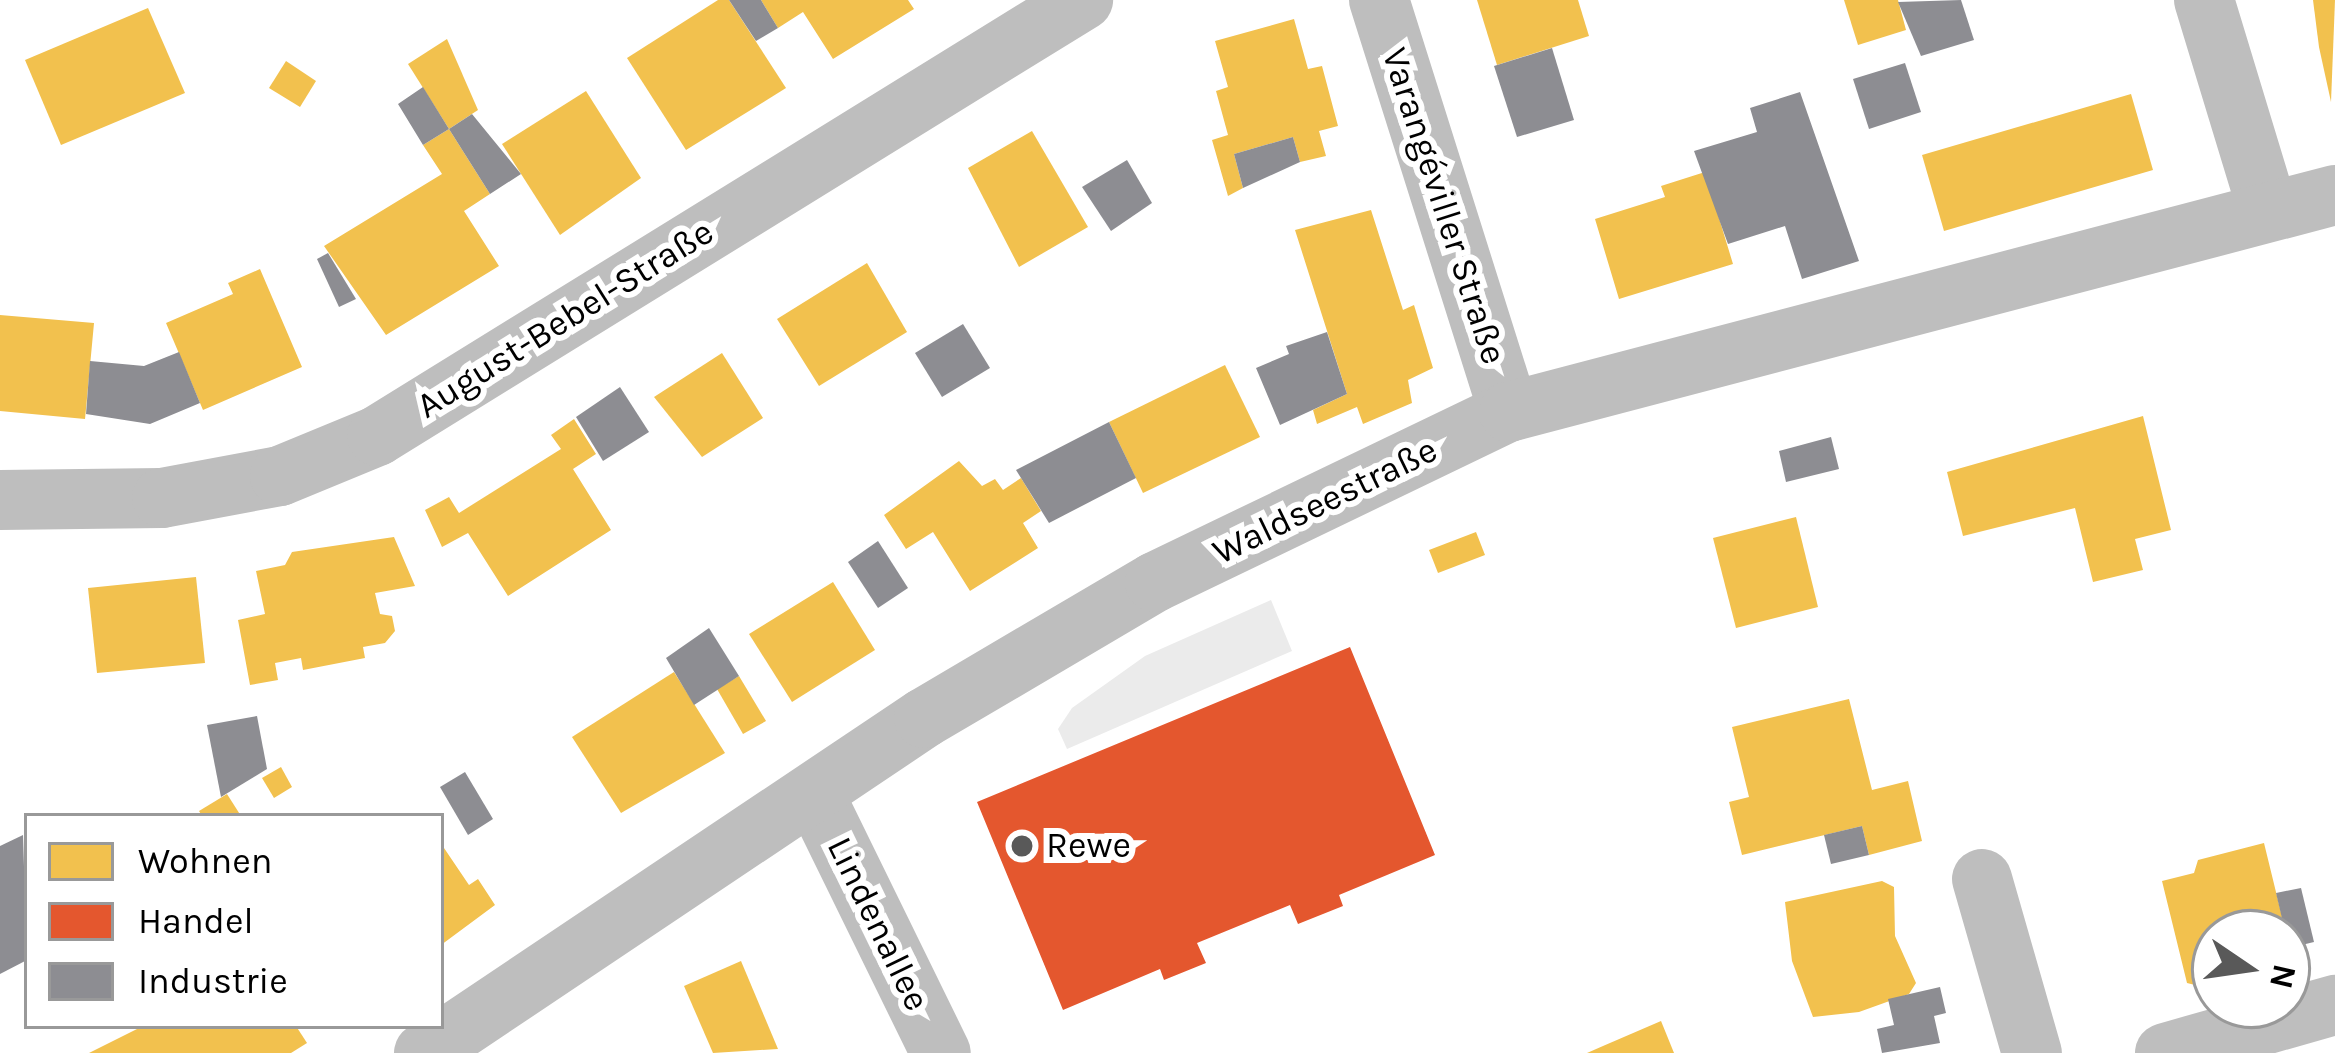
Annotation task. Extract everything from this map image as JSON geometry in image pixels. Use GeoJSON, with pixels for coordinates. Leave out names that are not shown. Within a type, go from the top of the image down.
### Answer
{"type":"FeatureCollection","features":[{"type":"Feature","properties":{"kind":"street","name":"August-Bebel-Straße"},"geometry":{"type":"LineString","coordinates":[[0,500],[162,498],[280,476],[377,436],[1083,0]]}},
{"type":"Feature","properties":{"kind":"street","name":"Varangéviller Straße"},"geometry":{"type":"LineString","coordinates":[[1378,0],[1509,412]]}},
{"type":"Feature","properties":{"kind":"street"},"geometry":{"type":"LineString","coordinates":[[2204,0],[2267,208]]}},
{"type":"Feature","properties":{"kind":"street","name":"Waldseestraße"},"geometry":{"type":"LineString","coordinates":[[424,1053],[924,718],[1154,583],[1509,412],[2267,208],[2335,195]]}},
{"type":"Feature","properties":{"kind":"street","name":"Lindenallee"},"geometry":{"type":"LineString","coordinates":[[814,794],[941,1053]]}},
{"type":"Feature","properties":{"kind":"street"},"geometry":{"type":"LineString","coordinates":[[1982,879],[2032,1053]]}},
{"type":"Feature","properties":{"kind":"street"},"geometry":{"type":"LineString","coordinates":[[2165,1053],[2335,1005]]}},
{"type":"Feature","properties":{"kind":"shaded area"},"geometry":{"type":"Polygon","coordinates":[[[1271,600],[1292,651],[1067,749],[1058,729],[1072,708],[1145,656],[1271,600]]]}},
{"type":"Feature","properties":{"kind":"building: Wohnen"},"geometry":{"type":"Polygon","coordinates":[[[718,0],[729,0],[786,88],[686,150],[627,58],[718,0]]]}},
{"type":"Feature","properties":{"kind":"building: Wohnen"},"geometry":{"type":"Polygon","coordinates":[[[761,0],[908,0],[914,9],[833,59],[803,12],[778,28],[761,0]]]}},
{"type":"Feature","properties":{"kind":"building: Wohnen"},"geometry":{"type":"Polygon","coordinates":[[[1477,0],[1578,0],[1589,36],[1497,65],[1477,0]]]}},
{"type":"Feature","properties":{"kind":"building: Wohnen"},"geometry":{"type":"Polygon","coordinates":[[[1844,0],[1898,0],[1906,30],[1858,45],[1844,0]]]}},
{"type":"Feature","properties":{"kind":"building: Wohnen"},"geometry":{"type":"Polygon","coordinates":[[[2313,0],[2335,0],[2331,102],[2319,47],[2313,0]]]}},
{"type":"Feature","properties":{"kind":"building: Wohnen"},"geometry":{"type":"Polygon","coordinates":[[[148,8],[185,93],[61,145],[25,60],[148,8]]]}},
{"type":"Feature","properties":{"kind":"building: Wohnen"},"geometry":{"type":"Polygon","coordinates":[[[1294,19],[1308,69],[1322,66],[1338,126],[1319,131],[1326,156],[1300,162],[1293,137],[1234,154],[1243,188],[1228,196],[1212,140],[1228,135],[1216,91],[1228,87],[1215,41],[1294,19]]]}},
{"type":"Feature","properties":{"kind":"building: Wohnen"},"geometry":{"type":"Polygon","coordinates":[[[447,39],[478,110],[449,129],[408,64],[447,39]]]}},
{"type":"Feature","properties":{"kind":"building: Wohnen"},"geometry":{"type":"Polygon","coordinates":[[[286,61],[316,81],[300,107],[269,88],[286,61]]]}},
{"type":"Feature","properties":{"kind":"building: Wohnen"},"geometry":{"type":"Polygon","coordinates":[[[586,91],[641,178],[560,235],[502,144],[586,91]]]}},
{"type":"Feature","properties":{"kind":"building: Wohnen"},"geometry":{"type":"Polygon","coordinates":[[[2131,94],[2153,170],[1944,231],[1922,155],[2131,94]]]}},
{"type":"Feature","properties":{"kind":"building: Wohnen"},"geometry":{"type":"Polygon","coordinates":[[[449,129],[490,194],[464,211],[499,266],[386,335],[324,246],[442,174],[423,145],[449,129]]]}},
{"type":"Feature","properties":{"kind":"building: Wohnen"},"geometry":{"type":"Polygon","coordinates":[[[1032,131],[1088,227],[1019,267],[968,168],[1032,131]]]}},
{"type":"Feature","properties":{"kind":"building: Wohnen"},"geometry":{"type":"Polygon","coordinates":[[[1705,172],[1733,264],[1619,299],[1595,219],[1665,197],[1661,186],[1705,172]]]}},
{"type":"Feature","properties":{"kind":"building: Wohnen"},"geometry":{"type":"Polygon","coordinates":[[[1371,210],[1403,310],[1414,305],[1433,368],[1408,380],[1412,403],[1363,424],[1357,407],[1317,424],[1313,410],[1347,394],[1295,230],[1371,210]]]}},
{"type":"Feature","properties":{"kind":"building: Wohnen"},"geometry":{"type":"Polygon","coordinates":[[[867,263],[907,332],[819,386],[777,319],[867,263]]]}},
{"type":"Feature","properties":{"kind":"building: Wohnen"},"geometry":{"type":"Polygon","coordinates":[[[260,269],[302,367],[203,410],[166,323],[233,294],[228,283],[260,269]]]}},
{"type":"Feature","properties":{"kind":"building: Wohnen"},"geometry":{"type":"Polygon","coordinates":[[[0,315],[94,323],[85,419],[0,411],[0,315]]]}},
{"type":"Feature","properties":{"kind":"building: Wohnen"},"geometry":{"type":"Polygon","coordinates":[[[722,353],[763,418],[702,457],[654,397],[722,353]]]}},
{"type":"Feature","properties":{"kind":"building: Wohnen"},"geometry":{"type":"Polygon","coordinates":[[[1225,365],[1260,437],[1143,493],[1109,422],[1225,365]]]}},
{"type":"Feature","properties":{"kind":"building: Wohnen"},"geometry":{"type":"Polygon","coordinates":[[[2143,416],[2171,530],[2135,539],[2143,570],[2093,582],[2075,508],[1963,536],[1947,472],[2143,416]]]}},
{"type":"Feature","properties":{"kind":"building: Wohnen"},"geometry":{"type":"Polygon","coordinates":[[[574,419],[596,454],[573,469],[611,530],[508,596],[468,533],[442,547],[425,510],[449,497],[459,513],[561,449],[551,435],[574,419]]]}},
{"type":"Feature","properties":{"kind":"building: Wohnen"},"geometry":{"type":"Polygon","coordinates":[[[959,461],[982,486],[995,479],[1003,490],[1021,478],[1041,511],[1023,523],[1038,548],[970,591],[933,532],[906,549],[884,515],[959,461]]]}},
{"type":"Feature","properties":{"kind":"building: Wohnen"},"geometry":{"type":"Polygon","coordinates":[[[1796,517],[1818,607],[1736,628],[1713,538],[1796,517]]]}},
{"type":"Feature","properties":{"kind":"building: Wohnen"},"geometry":{"type":"Polygon","coordinates":[[[1476,532],[1485,555],[1438,573],[1429,550],[1476,532]]]}},
{"type":"Feature","properties":{"kind":"building: Wohnen"},"geometry":{"type":"Polygon","coordinates":[[[394,537],[415,586],[375,593],[380,614],[392,616],[395,631],[385,643],[363,647],[365,658],[303,670],[301,658],[275,663],[278,680],[250,685],[238,620],[265,614],[256,571],[285,565],[292,552],[394,537]]]}},
{"type":"Feature","properties":{"kind":"building: Wohnen"},"geometry":{"type":"Polygon","coordinates":[[[196,577],[205,663],[97,673],[88,588],[196,577]]]}},
{"type":"Feature","properties":{"kind":"building: Wohnen"},"geometry":{"type":"Polygon","coordinates":[[[833,582],[875,650],[792,702],[749,634],[833,582]]]}},
{"type":"Feature","properties":{"kind":"building: Wohnen"},"geometry":{"type":"Polygon","coordinates":[[[674,672],[725,753],[621,813],[572,737],[674,672]]]}},
{"type":"Feature","properties":{"kind":"building: Wohnen"},"geometry":{"type":"Polygon","coordinates":[[[739,676],[766,721],[743,734],[717,689],[739,676]]]}},
{"type":"Feature","properties":{"kind":"building: Wohnen"},"geometry":{"type":"Polygon","coordinates":[[[1849,699],[1872,790],[1908,781],[1922,841],[1869,855],[1862,826],[1742,855],[1729,802],[1749,797],[1732,727],[1849,699]]]}},
{"type":"Feature","properties":{"kind":"building: Wohnen"},"geometry":{"type":"Polygon","coordinates":[[[281,767],[292,787],[274,798],[262,778],[281,767]]]}},
{"type":"Feature","properties":{"kind":"building: Wohnen"},"geometry":{"type":"Polygon","coordinates":[[[227,794],[239,813],[200,813],[227,794]]]}},
{"type":"Feature","properties":{"kind":"building: Wohnen"},"geometry":{"type":"Polygon","coordinates":[[[2264,843],[2280,909],[2191,909],[2191,984],[2162,881],[2194,873],[2198,860],[2264,843]]]}},
{"type":"Feature","properties":{"kind":"building: Wohnen"},"geometry":{"type":"Polygon","coordinates":[[[444,848],[469,885],[478,879],[495,905],[444,943],[444,848]]]}},
{"type":"Feature","properties":{"kind":"building: Wohnen"},"geometry":{"type":"Polygon","coordinates":[[[1882,881],[1894,887],[1895,936],[1916,983],[1909,994],[1859,1012],[1813,1017],[1792,961],[1785,902],[1882,881]]]}},
{"type":"Feature","properties":{"kind":"building: Wohnen"},"geometry":{"type":"Polygon","coordinates":[[[741,961],[778,1049],[713,1053],[684,986],[741,961]]]}},
{"type":"Feature","properties":{"kind":"building: Wohnen"},"geometry":{"type":"Polygon","coordinates":[[[1661,1021],[1674,1053],[1587,1053],[1603,1046],[1661,1021]]]}},
{"type":"Feature","properties":{"kind":"building: Wohnen"},"geometry":{"type":"Polygon","coordinates":[[[137,1029],[298,1029],[307,1043],[291,1053],[89,1053],[137,1029]]]}},
{"type":"Feature","properties":{"kind":"building: Handel"},"geometry":{"type":"Polygon","coordinates":[[[1350,647],[1435,855],[1339,895],[1343,906],[1298,924],[1290,905],[1197,943],[1206,963],[1164,980],[1160,969],[1063,1010],[977,802],[1350,647]]]}},
{"type":"Feature","properties":{"kind":"building: Industrie"},"geometry":{"type":"Polygon","coordinates":[[[729,0],[761,0],[778,28],[756,41],[729,0]]]}},
{"type":"Feature","properties":{"kind":"building: Industrie"},"geometry":{"type":"Polygon","coordinates":[[[1961,0],[1974,40],[1921,56],[1898,2],[1961,0]]]}},
{"type":"Feature","properties":{"kind":"building: Industrie"},"geometry":{"type":"Polygon","coordinates":[[[1552,48],[1574,120],[1517,137],[1494,66],[1552,48]]]}},
{"type":"Feature","properties":{"kind":"building: Industrie"},"geometry":{"type":"Polygon","coordinates":[[[1905,63],[1921,112],[1869,129],[1853,79],[1905,63]]]}},
{"type":"Feature","properties":{"kind":"building: Industrie"},"geometry":{"type":"Polygon","coordinates":[[[423,87],[449,129],[423,145],[398,104],[423,87]]]}},
{"type":"Feature","properties":{"kind":"building: Industrie"},"geometry":{"type":"Polygon","coordinates":[[[1800,92],[1859,261],[1802,279],[1785,226],[1728,244],[1694,151],[1757,132],[1750,108],[1800,92]]]}},
{"type":"Feature","properties":{"kind":"building: Industrie"},"geometry":{"type":"Polygon","coordinates":[[[472,114],[521,174],[490,194],[449,129],[472,114]]]}},
{"type":"Feature","properties":{"kind":"building: Industrie"},"geometry":{"type":"Polygon","coordinates":[[[1293,137],[1300,162],[1243,188],[1234,154],[1293,137]]]}},
{"type":"Feature","properties":{"kind":"building: Industrie"},"geometry":{"type":"Polygon","coordinates":[[[1127,160],[1152,203],[1111,231],[1082,187],[1127,160]]]}},
{"type":"Feature","properties":{"kind":"building: Industrie"},"geometry":{"type":"Polygon","coordinates":[[[328,253],[356,299],[339,307],[317,259],[328,253]]]}},
{"type":"Feature","properties":{"kind":"building: Industrie"},"geometry":{"type":"Polygon","coordinates":[[[963,324],[990,368],[942,397],[915,353],[963,324]]]}},
{"type":"Feature","properties":{"kind":"building: Industrie"},"geometry":{"type":"Polygon","coordinates":[[[1327,332],[1347,394],[1280,425],[1256,368],[1289,354],[1286,346],[1327,332]]]}},
{"type":"Feature","properties":{"kind":"building: Industrie"},"geometry":{"type":"Polygon","coordinates":[[[179,352],[200,403],[150,424],[86,414],[90,361],[144,366],[179,352]]]}},
{"type":"Feature","properties":{"kind":"building: Industrie"},"geometry":{"type":"Polygon","coordinates":[[[620,387],[649,432],[603,461],[576,417],[620,387]]]}},
{"type":"Feature","properties":{"kind":"building: Industrie"},"geometry":{"type":"Polygon","coordinates":[[[1109,422],[1136,478],[1049,523],[1016,470],[1109,422]]]}},
{"type":"Feature","properties":{"kind":"building: Industrie"},"geometry":{"type":"Polygon","coordinates":[[[1831,437],[1839,469],[1786,482],[1779,451],[1831,437]]]}},
{"type":"Feature","properties":{"kind":"building: Industrie"},"geometry":{"type":"Polygon","coordinates":[[[878,541],[908,588],[878,608],[848,562],[878,541]]]}},
{"type":"Feature","properties":{"kind":"building: Industrie"},"geometry":{"type":"Polygon","coordinates":[[[709,628],[739,676],[694,705],[666,658],[709,628]]]}},
{"type":"Feature","properties":{"kind":"building: Industrie"},"geometry":{"type":"Polygon","coordinates":[[[257,716],[267,769],[221,797],[207,725],[257,716]]]}},
{"type":"Feature","properties":{"kind":"building: Industrie"},"geometry":{"type":"Polygon","coordinates":[[[465,772],[493,819],[468,835],[440,787],[465,772]]]}},
{"type":"Feature","properties":{"kind":"building: Industrie"},"geometry":{"type":"Polygon","coordinates":[[[1862,826],[1869,855],[1831,864],[1824,835],[1862,826]]]}},
{"type":"Feature","properties":{"kind":"building: Industrie"},"geometry":{"type":"Polygon","coordinates":[[[23,835],[24,962],[0,974],[0,846],[23,835]]]}},
{"type":"Feature","properties":{"kind":"building: Industrie"},"geometry":{"type":"Polygon","coordinates":[[[2301,888],[2306,909],[2280,909],[2276,893],[2301,888]]]}},
{"type":"Feature","properties":{"kind":"building: Industrie"},"geometry":{"type":"Polygon","coordinates":[[[1940,987],[1946,1013],[1934,1016],[1940,1043],[1882,1053],[1877,1029],[1894,1025],[1888,999],[1940,987]]]}},
{"type":"Feature","properties":{"kind":"place","name":"Rewe"},"geometry":{"type":"Point","coordinates":[1022,846]}}]}
